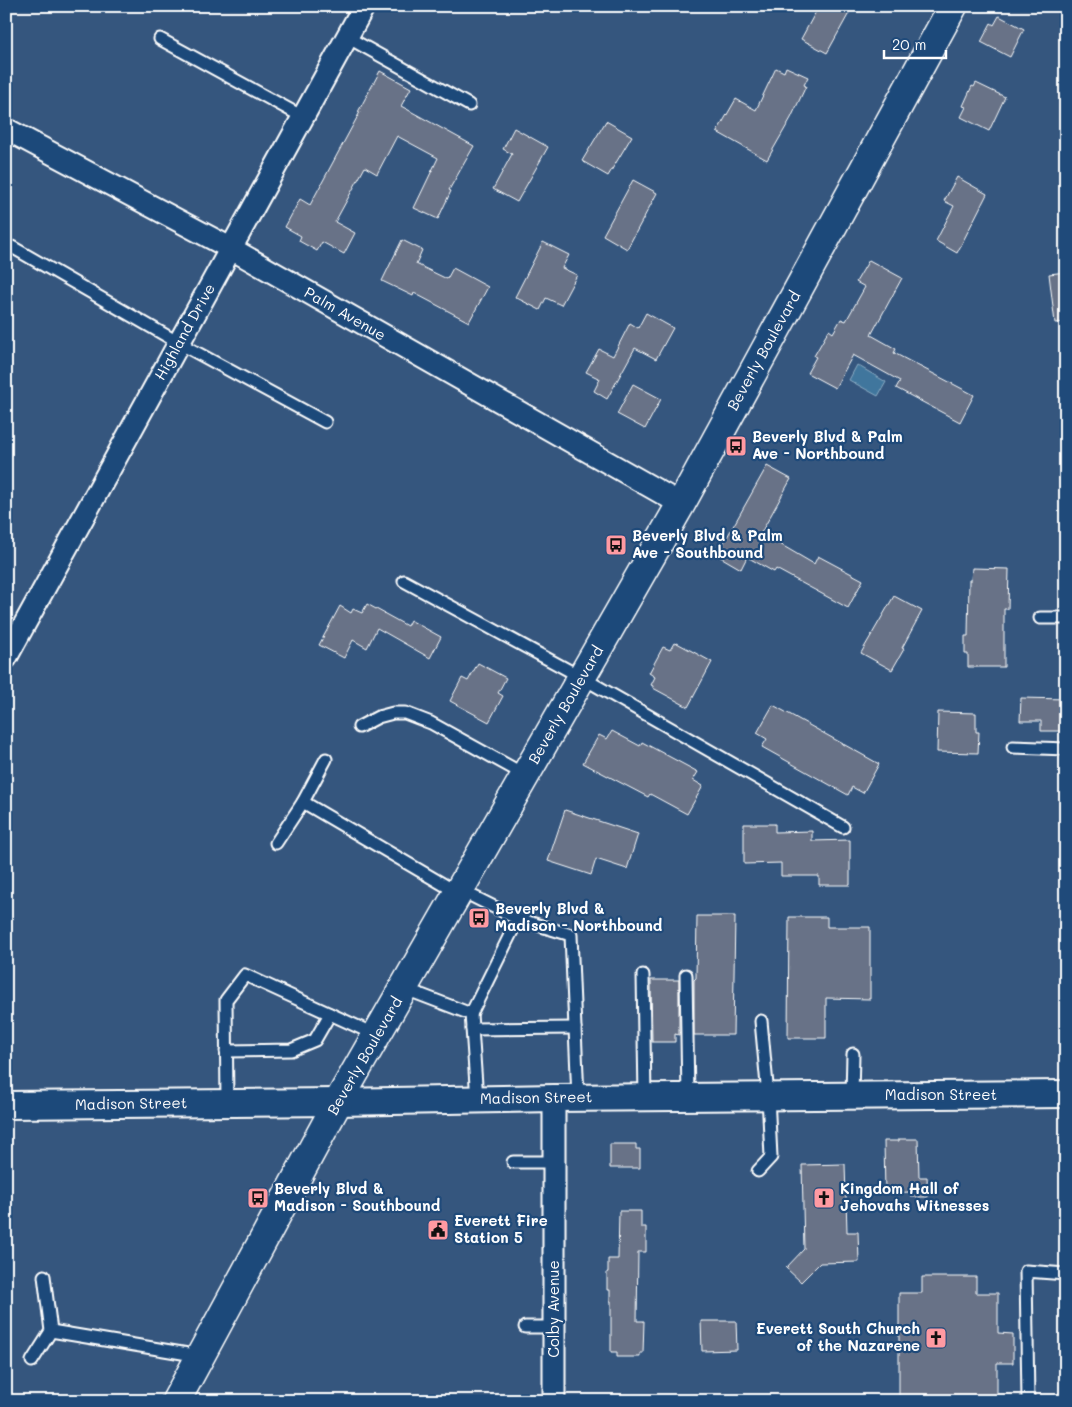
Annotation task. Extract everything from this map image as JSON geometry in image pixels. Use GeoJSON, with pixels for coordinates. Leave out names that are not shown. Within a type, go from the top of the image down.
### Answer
{"type":"FeatureCollection","features":[{"type":"Feature","properties":{"kind":"main road","name":"Beverly Boulevard"},"geometry":{"type":"LineString","coordinates":[[176,1401],[338,1102],[681,504],[953,6]]}},
{"type":"Feature","properties":{"kind":"street","name":"Highland Drive"},"geometry":{"type":"LineString","coordinates":[[6,658],[364,6]]}},
{"type":"Feature","properties":{"kind":"street","name":"Palm Avenue"},"geometry":{"type":"LineString","coordinates":[[6,129],[230,248],[681,504]]}},
{"type":"Feature","properties":{"kind":"street","name":"Madison Street"},"geometry":{"type":"LineString","coordinates":[[6,1105],[1066,1094]]}},
{"type":"Feature","properties":{"kind":"street","name":"Colby Avenue"},"geometry":{"type":"LineString","coordinates":[[554,1401],[554,1162],[566,1098]]}},
{"type":"Feature","properties":{"kind":"lane"},"geometry":{"type":"LineString","coordinates":[[347,37],[469,105]]}},
{"type":"Feature","properties":{"kind":"lane"},"geometry":{"type":"LineString","coordinates":[[160,39],[303,117]]}},
{"type":"Feature","properties":{"kind":"lane"},"geometry":{"type":"LineString","coordinates":[[12,247],[179,343],[325,422]]}},
{"type":"Feature","properties":{"kind":"lane"},"geometry":{"type":"LineString","coordinates":[[404,581],[581,677],[843,827]]}},
{"type":"Feature","properties":{"kind":"lane"},"geometry":{"type":"LineString","coordinates":[[1040,618],[1066,618]]}},
{"type":"Feature","properties":{"kind":"lane"},"geometry":{"type":"LineString","coordinates":[[359,727],[378,717],[392,713],[405,713],[431,723],[525,776]]}},
{"type":"Feature","properties":{"kind":"lane"},"geometry":{"type":"LineString","coordinates":[[1013,747],[1066,749]]}},
{"type":"Feature","properties":{"kind":"lane"},"geometry":{"type":"LineString","coordinates":[[276,843],[303,802],[326,759]]}},
{"type":"Feature","properties":{"kind":"lane"},"geometry":{"type":"LineString","coordinates":[[303,802],[459,891],[518,919],[571,935],[575,1028],[566,1098]]}},
{"type":"Feature","properties":{"kind":"lane"},"geometry":{"type":"LineString","coordinates":[[477,1099],[471,1014],[518,919]]}},
{"type":"Feature","properties":{"kind":"lane"},"geometry":{"type":"LineString","coordinates":[[227,1103],[226,1000],[245,975],[376,1035]]}},
{"type":"Feature","properties":{"kind":"lane"},"geometry":{"type":"LineString","coordinates":[[643,975],[646,1097]]}},
{"type":"Feature","properties":{"kind":"lane"},"geometry":{"type":"LineString","coordinates":[[686,975],[688,1097]]}},
{"type":"Feature","properties":{"kind":"lane"},"geometry":{"type":"LineString","coordinates":[[403,988],[471,1014]]}},
{"type":"Feature","properties":{"kind":"lane"},"geometry":{"type":"LineString","coordinates":[[226,1051],[292,1050],[314,1040],[330,1014]]}},
{"type":"Feature","properties":{"kind":"lane"},"geometry":{"type":"LineString","coordinates":[[758,1171],[771,1157],[761,1021]]}},
{"type":"Feature","properties":{"kind":"lane"},"geometry":{"type":"LineString","coordinates":[[472,1029],[575,1028]]}},
{"type":"Feature","properties":{"kind":"lane"},"geometry":{"type":"LineString","coordinates":[[852,1096],[853,1054]]}},
{"type":"Feature","properties":{"kind":"lane"},"geometry":{"type":"LineString","coordinates":[[513,1162],[554,1162]]}},
{"type":"Feature","properties":{"kind":"lane"},"geometry":{"type":"LineString","coordinates":[[1028,1401],[1026,1272],[1066,1274]]}},
{"type":"Feature","properties":{"kind":"lane"},"geometry":{"type":"LineString","coordinates":[[32,1361],[51,1331],[44,1276]]}},
{"type":"Feature","properties":{"kind":"lane"},"geometry":{"type":"LineString","coordinates":[[524,1327],[554,1327]]}},
{"type":"Feature","properties":{"kind":"lane"},"geometry":{"type":"LineString","coordinates":[[51,1331],[200,1356]]}},
{"type":"Feature","properties":{"kind":"water"},"geometry":{"type":"Polygon","coordinates":[[[857,365],[886,382],[878,396],[849,380],[857,365]]]}},
{"type":"Feature","properties":{"kind":"building"},"geometry":{"type":"Polygon","coordinates":[[[819,6],[853,6],[827,53],[801,39],[819,6]]]}},
{"type":"Feature","properties":{"kind":"building"},"geometry":{"type":"Polygon","coordinates":[[[999,16],[1024,29],[1010,57],[981,42],[991,23],[994,25],[999,16]]]}},
{"type":"Feature","properties":{"kind":"building"},"geometry":{"type":"Polygon","coordinates":[[[786,67],[808,77],[804,85],[806,86],[791,118],[767,160],[717,132],[736,99],[756,110],[776,68],[784,72],[786,67]]]}},
{"type":"Feature","properties":{"kind":"building"},"geometry":{"type":"Polygon","coordinates":[[[380,71],[411,88],[401,106],[474,146],[449,190],[451,191],[438,219],[414,208],[438,158],[397,136],[377,174],[365,167],[335,222],[355,233],[344,254],[322,242],[317,251],[299,241],[301,236],[285,227],[300,199],[310,205],[380,71]]]}},
{"type":"Feature","properties":{"kind":"building"},"geometry":{"type":"Polygon","coordinates":[[[976,83],[1005,97],[989,131],[961,117],[966,107],[963,106],[972,86],[974,87],[976,83]]]}},
{"type":"Feature","properties":{"kind":"building"},"geometry":{"type":"Polygon","coordinates":[[[606,121],[632,136],[608,176],[582,161],[606,121]]]}},
{"type":"Feature","properties":{"kind":"building"},"geometry":{"type":"Polygon","coordinates":[[[514,128],[548,147],[517,202],[493,189],[512,154],[503,149],[514,128]]]}},
{"type":"Feature","properties":{"kind":"building"},"geometry":{"type":"Polygon","coordinates":[[[957,177],[987,194],[957,253],[936,241],[954,206],[944,201],[957,177]]]}},
{"type":"Feature","properties":{"kind":"building"},"geometry":{"type":"Polygon","coordinates":[[[633,180],[657,193],[627,249],[603,235],[633,180]]]}},
{"type":"Feature","properties":{"kind":"building"},"geometry":{"type":"Polygon","coordinates":[[[402,240],[422,250],[416,264],[447,279],[453,268],[488,287],[469,322],[414,293],[413,296],[382,281],[402,240]]]}},
{"type":"Feature","properties":{"kind":"building"},"geometry":{"type":"Polygon","coordinates":[[[543,242],[569,255],[562,268],[577,275],[561,305],[546,298],[540,310],[515,297],[543,242]]]}},
{"type":"Feature","properties":{"kind":"building"},"geometry":{"type":"Polygon","coordinates":[[[869,260],[902,278],[871,335],[896,349],[894,353],[974,395],[960,422],[896,388],[900,381],[853,355],[835,388],[807,373],[816,357],[814,356],[829,330],[833,333],[841,319],[846,321],[865,287],[856,282],[869,260]]]}},
{"type":"Feature","properties":{"kind":"building"},"geometry":{"type":"Polygon","coordinates":[[[1066,272],[1066,322],[1055,323],[1049,274],[1066,272]]]}},
{"type":"Feature","properties":{"kind":"building"},"geometry":{"type":"Polygon","coordinates":[[[646,313],[673,328],[656,359],[635,348],[607,399],[594,391],[600,379],[586,372],[599,349],[613,356],[630,323],[638,328],[646,313]]]}},
{"type":"Feature","properties":{"kind":"building"},"geometry":{"type":"Polygon","coordinates":[[[633,384],[661,399],[645,429],[617,414],[633,384]]]}},
{"type":"Feature","properties":{"kind":"building"},"geometry":{"type":"Polygon","coordinates":[[[767,466],[791,479],[761,533],[814,564],[818,556],[863,580],[848,608],[776,569],[774,572],[747,557],[741,569],[717,555],[767,466]]]}},
{"type":"Feature","properties":{"kind":"building"},"geometry":{"type":"Polygon","coordinates":[[[972,568],[1009,569],[1008,609],[1004,609],[1004,667],[968,667],[968,654],[965,654],[965,636],[968,636],[969,580],[971,580],[972,568]]]}},
{"type":"Feature","properties":{"kind":"building"},"geometry":{"type":"Polygon","coordinates":[[[894,596],[922,611],[892,670],[861,653],[894,596]]]}},
{"type":"Feature","properties":{"kind":"building"},"geometry":{"type":"Polygon","coordinates":[[[367,604],[407,626],[410,620],[441,637],[430,658],[377,628],[367,648],[353,640],[344,658],[319,645],[340,606],[351,613],[353,609],[362,613],[367,604]]]}},
{"type":"Feature","properties":{"kind":"building"},"geometry":{"type":"Polygon","coordinates":[[[674,643],[712,662],[688,707],[653,688],[651,685],[655,677],[649,673],[663,647],[670,650],[674,643]]]}},
{"type":"Feature","properties":{"kind":"building"},"geometry":{"type":"Polygon","coordinates":[[[478,663],[506,678],[498,693],[503,696],[489,722],[450,701],[462,678],[468,681],[478,663]]]}},
{"type":"Feature","properties":{"kind":"building"},"geometry":{"type":"Polygon","coordinates":[[[1021,698],[1066,699],[1066,731],[1041,731],[1041,721],[1020,721],[1021,698]]]}},
{"type":"Feature","properties":{"kind":"building"},"geometry":{"type":"Polygon","coordinates":[[[773,705],[879,764],[863,793],[852,787],[848,795],[762,747],[767,739],[757,733],[773,705]]]}},
{"type":"Feature","properties":{"kind":"building"},"geometry":{"type":"Polygon","coordinates":[[[938,712],[976,713],[976,732],[979,732],[978,753],[937,752],[938,712]]]}},
{"type":"Feature","properties":{"kind":"building"},"geometry":{"type":"Polygon","coordinates":[[[612,731],[640,746],[642,742],[698,772],[693,780],[703,786],[687,814],[650,794],[648,797],[583,763],[599,735],[607,739],[612,731]]]}},
{"type":"Feature","properties":{"kind":"building"},"geometry":{"type":"Polygon","coordinates":[[[565,810],[638,834],[627,869],[596,859],[591,875],[548,861],[565,810]]]}},
{"type":"Feature","properties":{"kind":"building"},"geometry":{"type":"Polygon","coordinates":[[[744,824],[775,824],[775,832],[812,831],[812,841],[850,840],[850,885],[819,885],[819,876],[781,876],[781,863],[744,864],[744,824]]]}},
{"type":"Feature","properties":{"kind":"building"},"geometry":{"type":"Polygon","coordinates":[[[697,916],[735,916],[733,1035],[694,1035],[697,916]]]}},
{"type":"Feature","properties":{"kind":"building"},"geometry":{"type":"Polygon","coordinates":[[[789,917],[827,917],[827,927],[870,927],[870,999],[826,998],[826,1038],[788,1038],[789,917]]]}},
{"type":"Feature","properties":{"kind":"building"},"geometry":{"type":"Polygon","coordinates":[[[651,980],[679,980],[679,1035],[675,1034],[675,1042],[652,1042],[651,980]]]}},
{"type":"Feature","properties":{"kind":"building"},"geometry":{"type":"Polygon","coordinates":[[[899,1139],[918,1139],[919,1177],[927,1177],[928,1197],[911,1197],[911,1192],[885,1193],[884,1141],[899,1141],[899,1139]]]}},
{"type":"Feature","properties":{"kind":"building"},"geometry":{"type":"Polygon","coordinates":[[[610,1144],[636,1144],[636,1149],[640,1149],[640,1168],[610,1168],[610,1144]]]}},
{"type":"Feature","properties":{"kind":"building","name":"Kingdom Hall of Jehovahs Witnesses"},"geometry":{"type":"Polygon","coordinates":[[[845,1164],[847,1232],[858,1232],[859,1262],[820,1263],[801,1282],[786,1268],[804,1249],[802,1165],[845,1164]]]}},
{"type":"Feature","properties":{"kind":"building"},"geometry":{"type":"Polygon","coordinates":[[[619,1211],[641,1211],[641,1227],[646,1227],[646,1252],[638,1252],[637,1321],[644,1321],[643,1353],[640,1353],[640,1357],[617,1357],[617,1352],[611,1352],[611,1301],[610,1290],[607,1290],[607,1272],[608,1259],[618,1259],[619,1211]]]}},
{"type":"Feature","properties":{"kind":"building"},"geometry":{"type":"Polygon","coordinates":[[[922,1277],[976,1277],[976,1293],[998,1293],[998,1333],[1013,1334],[1013,1363],[997,1363],[997,1401],[899,1401],[899,1293],[922,1293],[922,1277]]]}},
{"type":"Feature","properties":{"kind":"building"},"geometry":{"type":"Polygon","coordinates":[[[701,1321],[736,1321],[737,1350],[702,1351],[701,1321]]]}},
{"type":"Feature","properties":{"kind":"place","name":"Beverly Blvd & Palm Ave - Northbound"},"geometry":{"type":"Point","coordinates":[736,446]}},
{"type":"Feature","properties":{"kind":"place","name":"Beverly Blvd & Palm Ave - Southbound"},"geometry":{"type":"Point","coordinates":[616,545]}},
{"type":"Feature","properties":{"kind":"place","name":"Beverly Blvd & Madison - Northbound"},"geometry":{"type":"Point","coordinates":[479,918]}},
{"type":"Feature","properties":{"kind":"place","name":"Beverly Blvd & Madison - Southbound"},"geometry":{"type":"Point","coordinates":[258,1198]}},
{"type":"Feature","properties":{"kind":"place","name":"Kingdom Hall of Jehovahs Witnesses"},"geometry":{"type":"Point","coordinates":[824,1198]}},
{"type":"Feature","properties":{"kind":"place","name":"Everett Fire Station 5"},"geometry":{"type":"Point","coordinates":[438,1230]}},
{"type":"Feature","properties":{"kind":"place","name":"Everett South Church of the Nazarene"},"geometry":{"type":"Point","coordinates":[936,1338]}}]}
